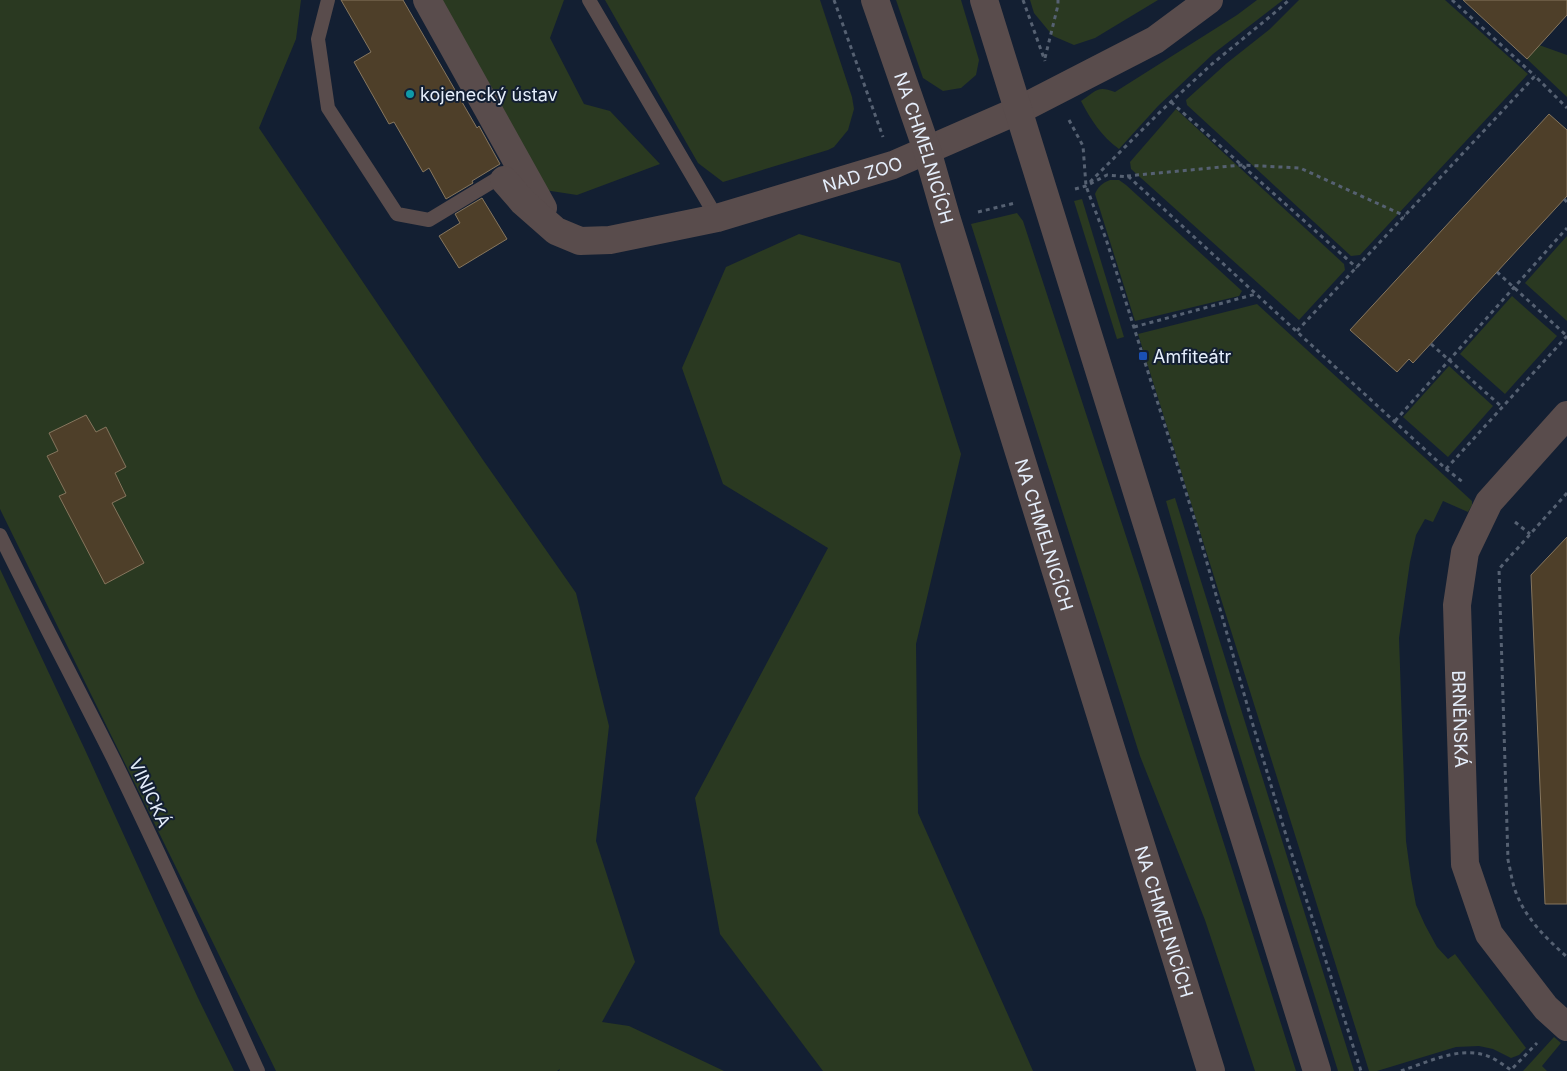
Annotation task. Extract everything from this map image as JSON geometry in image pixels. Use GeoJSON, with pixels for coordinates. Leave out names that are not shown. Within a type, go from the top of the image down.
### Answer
{"type":"FeatureCollection","features":[{"type":"Feature","properties":{"kind":"street"},"geometry":{"type":"LineString","coordinates":[[427,0],[556,231]]}},
{"type":"Feature","properties":{"kind":"street","name":"NA CHMELNICÍCH"},"geometry":{"type":"LineString","coordinates":[[875,0],[927,150],[946,220],[1212,1071]]}},
{"type":"Feature","properties":{"kind":"street"},"geometry":{"type":"LineString","coordinates":[[984,0],[1318,1071]]}},
{"type":"Feature","properties":{"kind":"street","name":"NAD ZOO"},"geometry":{"type":"LineString","coordinates":[[504,180],[523,202],[556,231],[580,241],[610,240],[717,218],[893,165],[1019,110],[1156,40],[1209,0]]}},
{"type":"Feature","properties":{"kind":"street","name":"BRNĚNSKÁ"},"geometry":{"type":"LineString","coordinates":[[1563,1023],[1546,1008],[1489,934],[1465,864],[1457,605],[1465,552],[1489,502],[1567,415]]}},
{"type":"Feature","properties":{"kind":"lane"},"geometry":{"type":"LineString","coordinates":[[328,0],[318,39],[328,108],[398,214],[429,220],[495,180],[504,180]]}},
{"type":"Feature","properties":{"kind":"lane"},"geometry":{"type":"LineString","coordinates":[[589,0],[717,218]]}},
{"type":"Feature","properties":{"kind":"lane","name":"VINICKÁ"},"geometry":{"type":"LineString","coordinates":[[0,535],[114,762],[212,968],[258,1071]]}},
{"type":"Feature","properties":{"kind":"path"},"geometry":{"type":"LineString","coordinates":[[1023,0],[1070,122],[1084,146],[1086,186],[1106,239],[1196,524],[1247,706],[1288,842],[1362,1071]]}},
{"type":"Feature","properties":{"kind":"path"},"geometry":{"type":"LineString","coordinates":[[1045,59],[1058,0]]}},
{"type":"Feature","properties":{"kind":"path"},"geometry":{"type":"LineString","coordinates":[[1086,186],[1212,64],[1289,0]]}},
{"type":"Feature","properties":{"kind":"path"},"geometry":{"type":"LineString","coordinates":[[1452,0],[1567,108]]}},
{"type":"Feature","properties":{"kind":"path"},"geometry":{"type":"LineString","coordinates":[[1297,331],[1535,76]]}},
{"type":"Feature","properties":{"kind":"path"},"geometry":{"type":"LineString","coordinates":[[1171,102],[1357,268]]}},
{"type":"Feature","properties":{"kind":"path"},"geometry":{"type":"LineString","coordinates":[[1120,176],[1242,165],[1300,168],[1405,216]]}},
{"type":"Feature","properties":{"kind":"path"},"geometry":{"type":"LineString","coordinates":[[946,220],[1086,186],[1107,175],[1129,177],[1446,469],[1530,534]]}},
{"type":"Feature","properties":{"kind":"path"},"geometry":{"type":"LineString","coordinates":[[1394,421],[1567,228]]}},
{"type":"Feature","properties":{"kind":"path"},"geometry":{"type":"LineString","coordinates":[[1446,469],[1567,336],[1497,272]]}},
{"type":"Feature","properties":{"kind":"path"},"geometry":{"type":"LineString","coordinates":[[1134,327],[1256,294]]}},
{"type":"Feature","properties":{"kind":"path"},"geometry":{"type":"LineString","coordinates":[[1431,344],[1502,407]]}},
{"type":"Feature","properties":{"kind":"path"},"geometry":{"type":"LineString","coordinates":[[1567,492],[1499,569],[1508,860],[1517,895],[1530,918],[1546,938],[1567,957]]}},
{"type":"Feature","properties":{"kind":"path"},"geometry":{"type":"LineString","coordinates":[[1401,1071],[1463,1052],[1482,1054],[1496,1060],[1512,1071],[1563,1023]]}},
{"type":"Feature","properties":{"kind":"green space"},"geometry":{"type":"Polygon","coordinates":[[[0,0],[301,0],[296,39],[259,128],[483,460],[576,593],[609,726],[596,841],[635,962],[602,1022],[629,1026],[724,1071],[559,1071],[560,1069],[557,1071],[276,1071],[0,509],[0,0]]]}},
{"type":"Feature","properties":{"kind":"green space"},"geometry":{"type":"Polygon","coordinates":[[[421,0],[564,0],[550,38],[584,104],[610,111],[660,164],[577,195],[525,187],[421,0]]]}},
{"type":"Feature","properties":{"kind":"green space"},"geometry":{"type":"Polygon","coordinates":[[[605,0],[820,0],[852,97],[854,109],[848,130],[834,147],[828,150],[723,182],[698,163],[605,0]]]}},
{"type":"Feature","properties":{"kind":"green space"},"geometry":{"type":"Polygon","coordinates":[[[896,0],[961,0],[979,60],[976,75],[961,88],[943,91],[923,78],[896,0]]]}},
{"type":"Feature","properties":{"kind":"green space"},"geometry":{"type":"Polygon","coordinates":[[[1030,0],[1158,0],[1095,38],[1074,45],[1053,36],[1034,13],[1030,0]]]}},
{"type":"Feature","properties":{"kind":"green space"},"geometry":{"type":"Polygon","coordinates":[[[1257,0],[1283,0],[1213,54],[1158,106],[1119,149],[1102,133],[1081,101],[1100,89],[1115,92],[1237,15],[1257,0]]]}},
{"type":"Feature","properties":{"kind":"green space"},"geometry":{"type":"Polygon","coordinates":[[[1299,0],[1445,0],[1528,74],[1360,255],[1351,256],[1187,105],[1186,100],[1227,63],[1270,29],[1299,0]]]}},
{"type":"Feature","properties":{"kind":"green space"},"geometry":{"type":"Polygon","coordinates":[[[1539,45],[1567,55],[1567,97],[1527,59],[1539,45]]]}},
{"type":"Feature","properties":{"kind":"green space"},"geometry":{"type":"Polygon","coordinates":[[[1176,109],[1344,264],[1345,270],[1299,320],[1131,169],[1130,162],[1176,109]]]}},
{"type":"Feature","properties":{"kind":"green space"},"geometry":{"type":"Polygon","coordinates":[[[1110,180],[1119,180],[1126,185],[1242,291],[1239,296],[1135,321],[1095,194],[1097,189],[1110,180]]]}},
{"type":"Feature","properties":{"kind":"green space"},"geometry":{"type":"Polygon","coordinates":[[[1082,199],[1124,337],[1117,339],[1074,201],[1082,199]]]}},
{"type":"Feature","properties":{"kind":"green space"},"geometry":{"type":"Polygon","coordinates":[[[1017,213],[1023,221],[1141,582],[1296,1071],[1255,1071],[1205,920],[1140,756],[971,224],[1017,213]]]}},
{"type":"Feature","properties":{"kind":"green space"},"geometry":{"type":"Polygon","coordinates":[[[799,234],[900,263],[961,454],[916,644],[918,813],[1033,1071],[823,1071],[720,934],[695,798],[828,548],[723,484],[682,368],[726,267],[799,234]]]}},
{"type":"Feature","properties":{"kind":"green space"},"geometry":{"type":"Polygon","coordinates":[[[1567,236],[1567,321],[1525,283],[1567,236]]]}},
{"type":"Feature","properties":{"kind":"green space"},"geometry":{"type":"Polygon","coordinates":[[[1512,296],[1557,336],[1505,394],[1460,354],[1512,296]]]}},
{"type":"Feature","properties":{"kind":"green space"},"geometry":{"type":"Polygon","coordinates":[[[1257,304],[1472,501],[1468,512],[1443,501],[1433,522],[1425,519],[1416,535],[1410,562],[1399,638],[1406,841],[1416,905],[1425,925],[1437,947],[1448,959],[1455,954],[1526,1048],[1519,1055],[1511,1058],[1493,1049],[1479,1046],[1456,1047],[1377,1071],[1369,1071],[1138,334],[1257,304]]]}},
{"type":"Feature","properties":{"kind":"green space"},"geometry":{"type":"Polygon","coordinates":[[[1449,366],[1493,406],[1448,457],[1403,417],[1449,366]]]}},
{"type":"Feature","properties":{"kind":"green space"},"geometry":{"type":"Polygon","coordinates":[[[1175,498],[1354,1071],[1338,1071],[1227,714],[1166,501],[1175,498]]]}},
{"type":"Feature","properties":{"kind":"green space"},"geometry":{"type":"Polygon","coordinates":[[[0,569],[198,998],[234,1071],[0,1071],[0,569]]]}},
{"type":"Feature","properties":{"kind":"green space"},"geometry":{"type":"Polygon","coordinates":[[[1554,1037],[1561,1043],[1542,1066],[1547,1071],[1523,1071],[1554,1037]]]}},
{"type":"Feature","properties":{"kind":"building","name":"kojenecký ústav"},"geometry":{"type":"Polygon","coordinates":[[[341,0],[403,0],[500,164],[446,199],[429,168],[423,172],[394,122],[389,124],[354,62],[371,52],[341,0]]]}},
{"type":"Feature","properties":{"kind":"building"},"geometry":{"type":"Polygon","coordinates":[[[1463,0],[1567,0],[1567,15],[1527,59],[1463,0]]]}},
{"type":"Feature","properties":{"kind":"building"},"geometry":{"type":"Polygon","coordinates":[[[1549,114],[1567,130],[1567,196],[1413,363],[1409,359],[1397,372],[1350,330],[1549,114]]]}},
{"type":"Feature","properties":{"kind":"building"},"geometry":{"type":"Polygon","coordinates":[[[482,198],[507,239],[459,268],[439,236],[460,223],[455,214],[482,198]]]}},
{"type":"Feature","properties":{"kind":"building"},"geometry":{"type":"Polygon","coordinates":[[[86,415],[96,432],[106,427],[126,467],[115,473],[126,496],[112,503],[144,563],[105,584],[59,496],[66,493],[47,456],[58,451],[49,433],[86,415]]]}},
{"type":"Feature","properties":{"kind":"building"},"geometry":{"type":"Polygon","coordinates":[[[1567,537],[1567,904],[1545,904],[1531,575],[1567,537]]]}},
{"type":"Feature","properties":{"kind":"place","name":"kojenecký ústav"},"geometry":{"type":"Point","coordinates":[410,94]}},
{"type":"Feature","properties":{"kind":"place","name":"Amfiteátr"},"geometry":{"type":"Point","coordinates":[1143,356]}}]}
